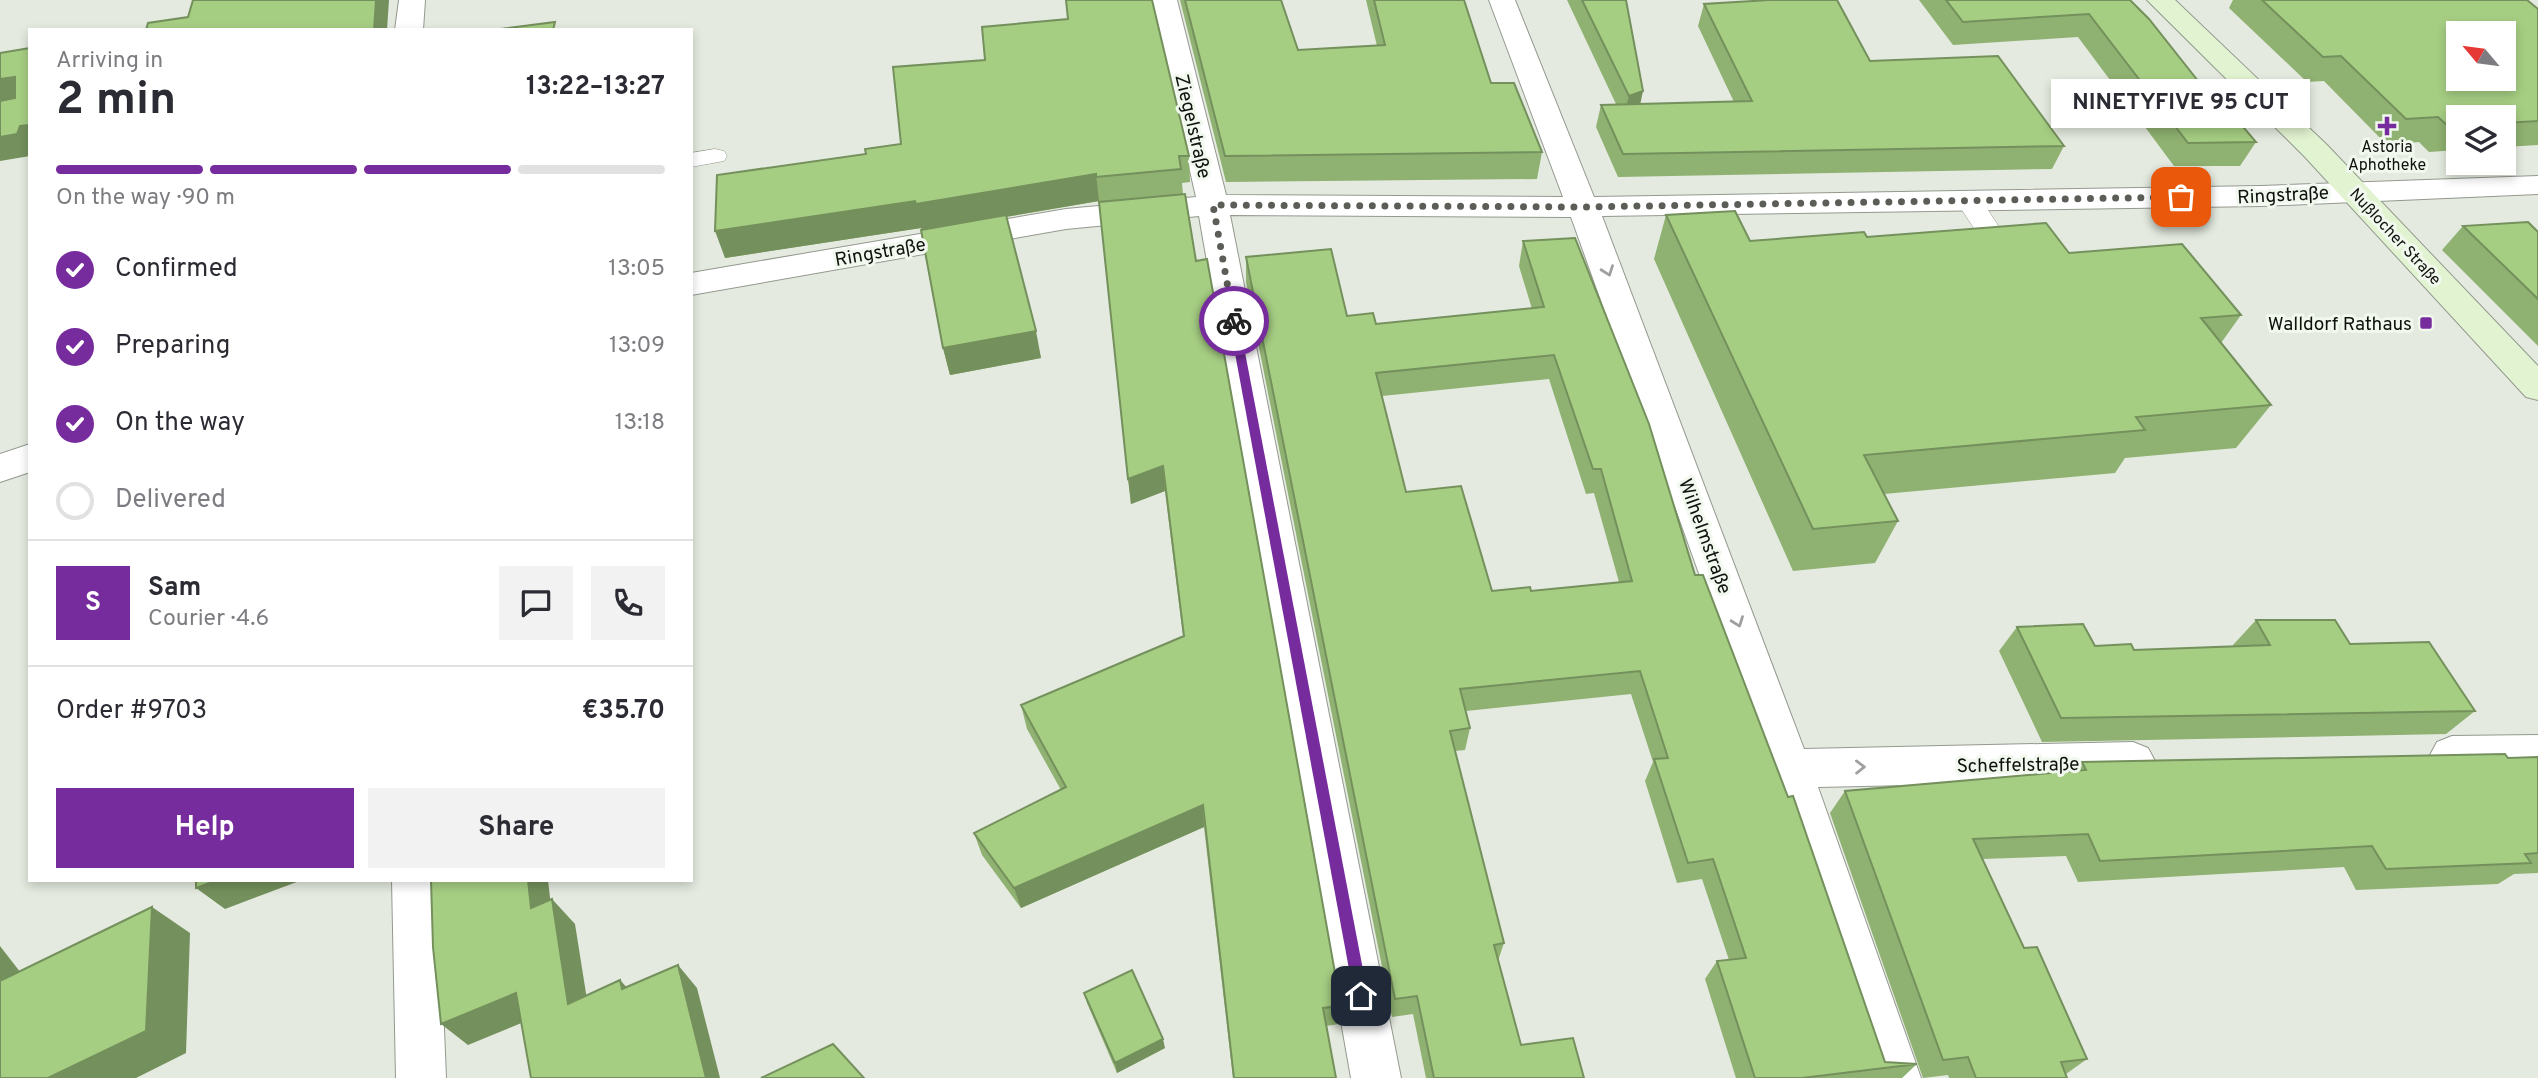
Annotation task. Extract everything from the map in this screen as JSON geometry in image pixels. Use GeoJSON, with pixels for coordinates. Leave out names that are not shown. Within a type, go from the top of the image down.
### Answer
{"type":"FeatureCollection","features":[{"type":"Feature","properties":{"kind":"street"},"geometry":{"type":"LineString","coordinates":[[409,28],[412,0]]}},
{"type":"Feature","properties":{"kind":"street","name":"Ziegelstraße"},"geometry":{"type":"LineString","coordinates":[[1164,0],[1213,205],[1376,1078]]}},
{"type":"Feature","properties":{"kind":"street","name":"Wilhelmstraße"},"geometry":{"type":"LineString","coordinates":[[1502,0],[1584,207],[1792,768],[1896,1078]]}},
{"type":"Feature","properties":{"kind":"street","name":"Nußlocher Straße"},"geometry":{"type":"LineString","coordinates":[[2160,0],[2354,190],[2538,388]]}},
{"type":"Feature","properties":{"kind":"street","name":"Ringstraße"},"geometry":{"type":"LineString","coordinates":[[693,285],[1066,219],[1213,205],[1584,207],[2261,196],[2354,190],[2538,186]]}},
{"type":"Feature","properties":{"kind":"street"},"geometry":{"type":"LineString","coordinates":[[0,468],[28,458]]}},
{"type":"Feature","properties":{"kind":"street"},"geometry":{"type":"LineString","coordinates":[[2410,756],[2538,754]]}},
{"type":"Feature","properties":{"kind":"street","name":"Scheffelstraße"},"geometry":{"type":"LineString","coordinates":[[1792,768],[2176,761]]}},
{"type":"Feature","properties":{"kind":"street"},"geometry":{"type":"LineString","coordinates":[[415,882],[421,1078]]}},
{"type":"Feature","properties":{"kind":"lane"},"geometry":{"type":"LineString","coordinates":[[1964,255],[2002,251],[1969,201]]}},
{"type":"Feature","properties":{"kind":"building"},"geometry":{"type":"Polygon","coordinates":[[[193,0],[376,0],[374,28],[147,28],[148,23],[188,17],[193,0]]]}},
{"type":"Feature","properties":{"kind":"building"},"geometry":{"type":"Polygon","coordinates":[[[1066,0],[1152,0],[1189,156],[1179,156],[1181,169],[1096,177],[1096,174],[916,204],[915,201],[715,231],[717,175],[866,154],[865,149],[901,144],[893,67],[985,60],[982,27],[1068,19],[1066,0]]]}},
{"type":"Feature","properties":{"kind":"building"},"geometry":{"type":"Polygon","coordinates":[[[1185,0],[1281,0],[1298,50],[1385,45],[1374,0],[1464,0],[1491,83],[1514,83],[1542,152],[1225,156],[1185,0]]]}},
{"type":"Feature","properties":{"kind":"building"},"geometry":{"type":"Polygon","coordinates":[[[1582,0],[1626,0],[1643,91],[1629,96],[1582,0]]]}},
{"type":"Feature","properties":{"kind":"building"},"geometry":{"type":"Polygon","coordinates":[[[1837,0],[1870,61],[1998,56],[2064,146],[1623,154],[1601,105],[1752,101],[1704,4],[1837,0]]]}},
{"type":"Feature","properties":{"kind":"building"},"geometry":{"type":"Polygon","coordinates":[[[1946,0],[2130,0],[2149,19],[2210,96],[2216,95],[2256,142],[2188,143],[2089,14],[1963,22],[1946,0]]]}},
{"type":"Feature","properties":{"kind":"building"},"geometry":{"type":"Polygon","coordinates":[[[2262,0],[2527,0],[2538,9],[2538,121],[2516,122],[2516,105],[2446,105],[2446,124],[2438,117],[2406,119],[2341,56],[2323,57],[2262,0]]]}},
{"type":"Feature","properties":{"kind":"building"},"geometry":{"type":"Polygon","coordinates":[[[555,22],[554,28],[508,28],[555,22]]]}},
{"type":"Feature","properties":{"kind":"building"},"geometry":{"type":"Polygon","coordinates":[[[28,48],[28,125],[20,126],[17,134],[0,137],[0,101],[15,98],[15,77],[0,79],[0,53],[28,48]]]}},
{"type":"Feature","properties":{"kind":"building"},"geometry":{"type":"Polygon","coordinates":[[[1185,194],[1196,261],[1207,259],[1341,1006],[1323,1008],[1336,1078],[1234,1078],[1203,805],[1014,888],[974,833],[1066,787],[1021,705],[1184,636],[1163,466],[1128,479],[1099,202],[1185,194]]]}},
{"type":"Feature","properties":{"kind":"building"},"geometry":{"type":"Polygon","coordinates":[[[1735,211],[1750,241],[1864,232],[1867,237],[2046,223],[2069,253],[2182,244],[2241,315],[2201,318],[2271,405],[2136,417],[2145,430],[1864,455],[1898,521],[1813,529],[1666,215],[1735,211]]]}},
{"type":"Feature","properties":{"kind":"building"},"geometry":{"type":"Polygon","coordinates":[[[1006,215],[1036,331],[943,348],[921,230],[1006,215]]]}},
{"type":"Feature","properties":{"kind":"building"},"geometry":{"type":"Polygon","coordinates":[[[2528,222],[2538,232],[2538,299],[2463,226],[2528,222]]]}},
{"type":"Feature","properties":{"kind":"building"},"geometry":{"type":"Polygon","coordinates":[[[1575,238],[1649,424],[1695,575],[1703,575],[1788,797],[1793,796],[1885,1062],[1917,1064],[1802,1078],[1755,1078],[1717,961],[1746,958],[1713,859],[1688,863],[1654,759],[1668,758],[1640,671],[1460,689],[1470,728],[1450,731],[1504,943],[1494,945],[1521,1045],[1573,1038],[1584,1078],[1434,1078],[1417,996],[1395,999],[1246,257],[1331,249],[1347,316],[1373,313],[1376,324],[1544,307],[1523,241],[1575,238]],[[1554,355],[1376,373],[1406,492],[1461,486],[1492,591],[1530,587],[1531,591],[1632,581],[1601,469],[1593,469],[1554,355]]]}},
{"type":"Feature","properties":{"kind":"building"},"geometry":{"type":"Polygon","coordinates":[[[2256,620],[2335,620],[2350,644],[2429,642],[2475,711],[2061,718],[2017,627],[2083,624],[2095,646],[2131,644],[2134,650],[2270,645],[2256,620]]]}},
{"type":"Feature","properties":{"kind":"building"},"geometry":{"type":"Polygon","coordinates":[[[2505,754],[2508,758],[2538,757],[2538,853],[2525,854],[2531,863],[2386,869],[2372,846],[2100,861],[2088,834],[1973,839],[2024,948],[2037,947],[2087,1059],[2061,1062],[2067,1078],[1976,1078],[1968,1057],[1943,1060],[1845,791],[2086,770],[2082,762],[2505,754]]]}},
{"type":"Feature","properties":{"kind":"building"},"geometry":{"type":"Polygon","coordinates":[[[196,882],[212,882],[196,888],[196,882]]]}},
{"type":"Feature","properties":{"kind":"building"},"geometry":{"type":"Polygon","coordinates":[[[431,882],[528,882],[531,908],[552,899],[568,1004],[620,980],[622,989],[678,965],[706,1078],[531,1078],[516,993],[441,1024],[433,947],[431,882]]]}},
{"type":"Feature","properties":{"kind":"building"},"geometry":{"type":"Polygon","coordinates":[[[152,907],[146,1031],[48,1078],[0,1078],[0,978],[2,980],[152,907]]]}},
{"type":"Feature","properties":{"kind":"building"},"geometry":{"type":"Polygon","coordinates":[[[1132,970],[1163,1039],[1115,1063],[1084,993],[1132,970]]]}},
{"type":"Feature","properties":{"kind":"building"},"geometry":{"type":"Polygon","coordinates":[[[833,1044],[864,1078],[761,1078],[833,1044]]]}},
{"type":"Feature","properties":{"kind":"way so far"},"geometry":{"type":"LineString","coordinates":[[1234,321],[1213,205],[1584,207],[2181,197]]}},
{"type":"Feature","properties":{"kind":"place","name":"Astoria Aphotheke"},"geometry":{"type":"Point","coordinates":[2387,126]}},
{"type":"Feature","properties":{"kind":"place","name":"NINETYFIVE 95 CUT"},"geometry":{"type":"Point","coordinates":[2181,197]}},
{"type":"Feature","properties":{"kind":"place","name":"Walldorf Rathaus"},"geometry":{"type":"Point","coordinates":[2426,323]}},
{"type":"Feature","properties":{"kind":"route"},"geometry":{"type":"LineString","coordinates":[[1234,321],[1361,996]]}}]}
